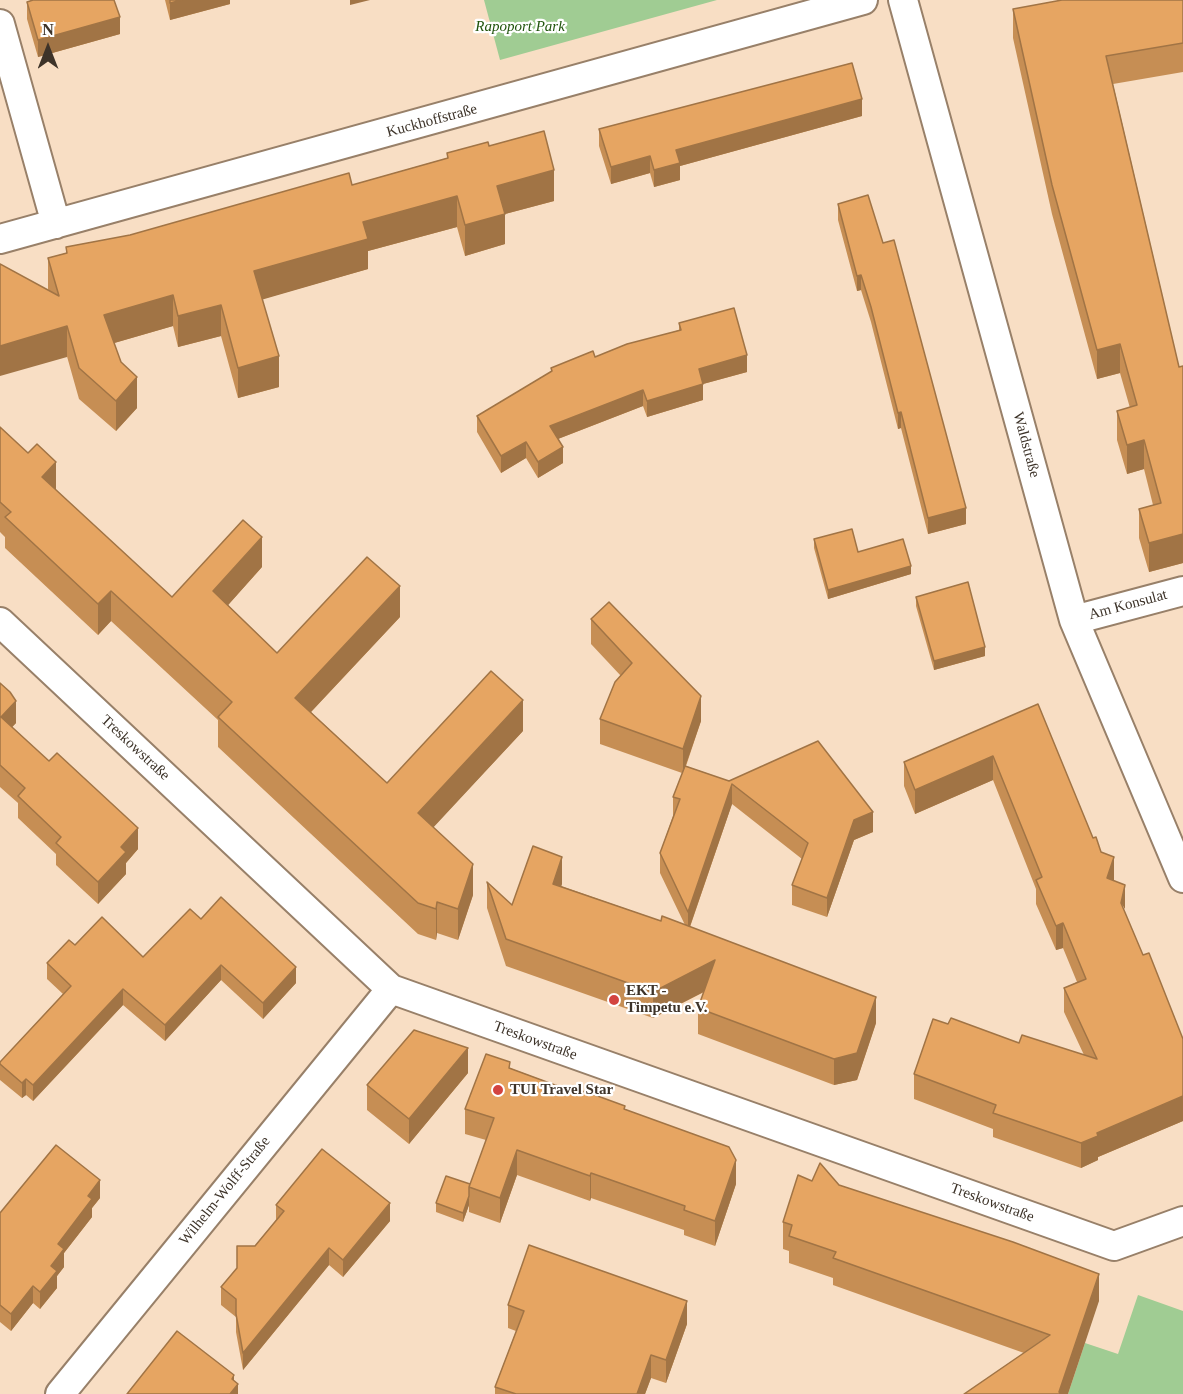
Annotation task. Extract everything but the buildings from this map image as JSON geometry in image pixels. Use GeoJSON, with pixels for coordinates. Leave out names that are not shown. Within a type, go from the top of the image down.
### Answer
{"type":"FeatureCollection","features":[{"type":"Feature","properties":{"kind":"street","name":"Kuckhoffstraße"},"geometry":{"type":"LineString","coordinates":[[0,239],[863,0]]}},
{"type":"Feature","properties":{"kind":"street","name":"Waldstraße"},"geometry":{"type":"LineString","coordinates":[[903,0],[1074,620],[1183,878]]}},
{"type":"Feature","properties":{"kind":"street"},"geometry":{"type":"LineString","coordinates":[[0,24],[56,224]]}},
{"type":"Feature","properties":{"kind":"street","name":"Am Konsulat"},"geometry":{"type":"LineString","coordinates":[[1074,620],[1183,591]]}},
{"type":"Feature","properties":{"kind":"street","name":"Treskowstraße"},"geometry":{"type":"LineString","coordinates":[[0,622],[391,989],[1114,1246],[1183,1221]]}},
{"type":"Feature","properties":{"kind":"street","name":"Wilhelm-Wolff-Straße"},"geometry":{"type":"LineString","coordinates":[[60,1394],[391,989]]}},
{"type":"Feature","properties":{"kind":"green space","name":"Rapoport Park"},"geometry":{"type":"Polygon","coordinates":[[[484,0],[717,0],[500,60],[484,0]]]}},
{"type":"Feature","properties":{"kind":"green space"},"geometry":{"type":"Polygon","coordinates":[[[1138,1295],[1183,1311],[1183,1394],[1068,1394],[1085,1343],[1118,1354],[1138,1295]]]}},
{"type":"Feature","properties":{"kind":"place","name":"EKT - Timpetu e.V."},"geometry":{"type":"Point","coordinates":[614,1000]}},
{"type":"Feature","properties":{"kind":"place","name":"TUI Travel Star"},"geometry":{"type":"Point","coordinates":[498,1090]}}]}
